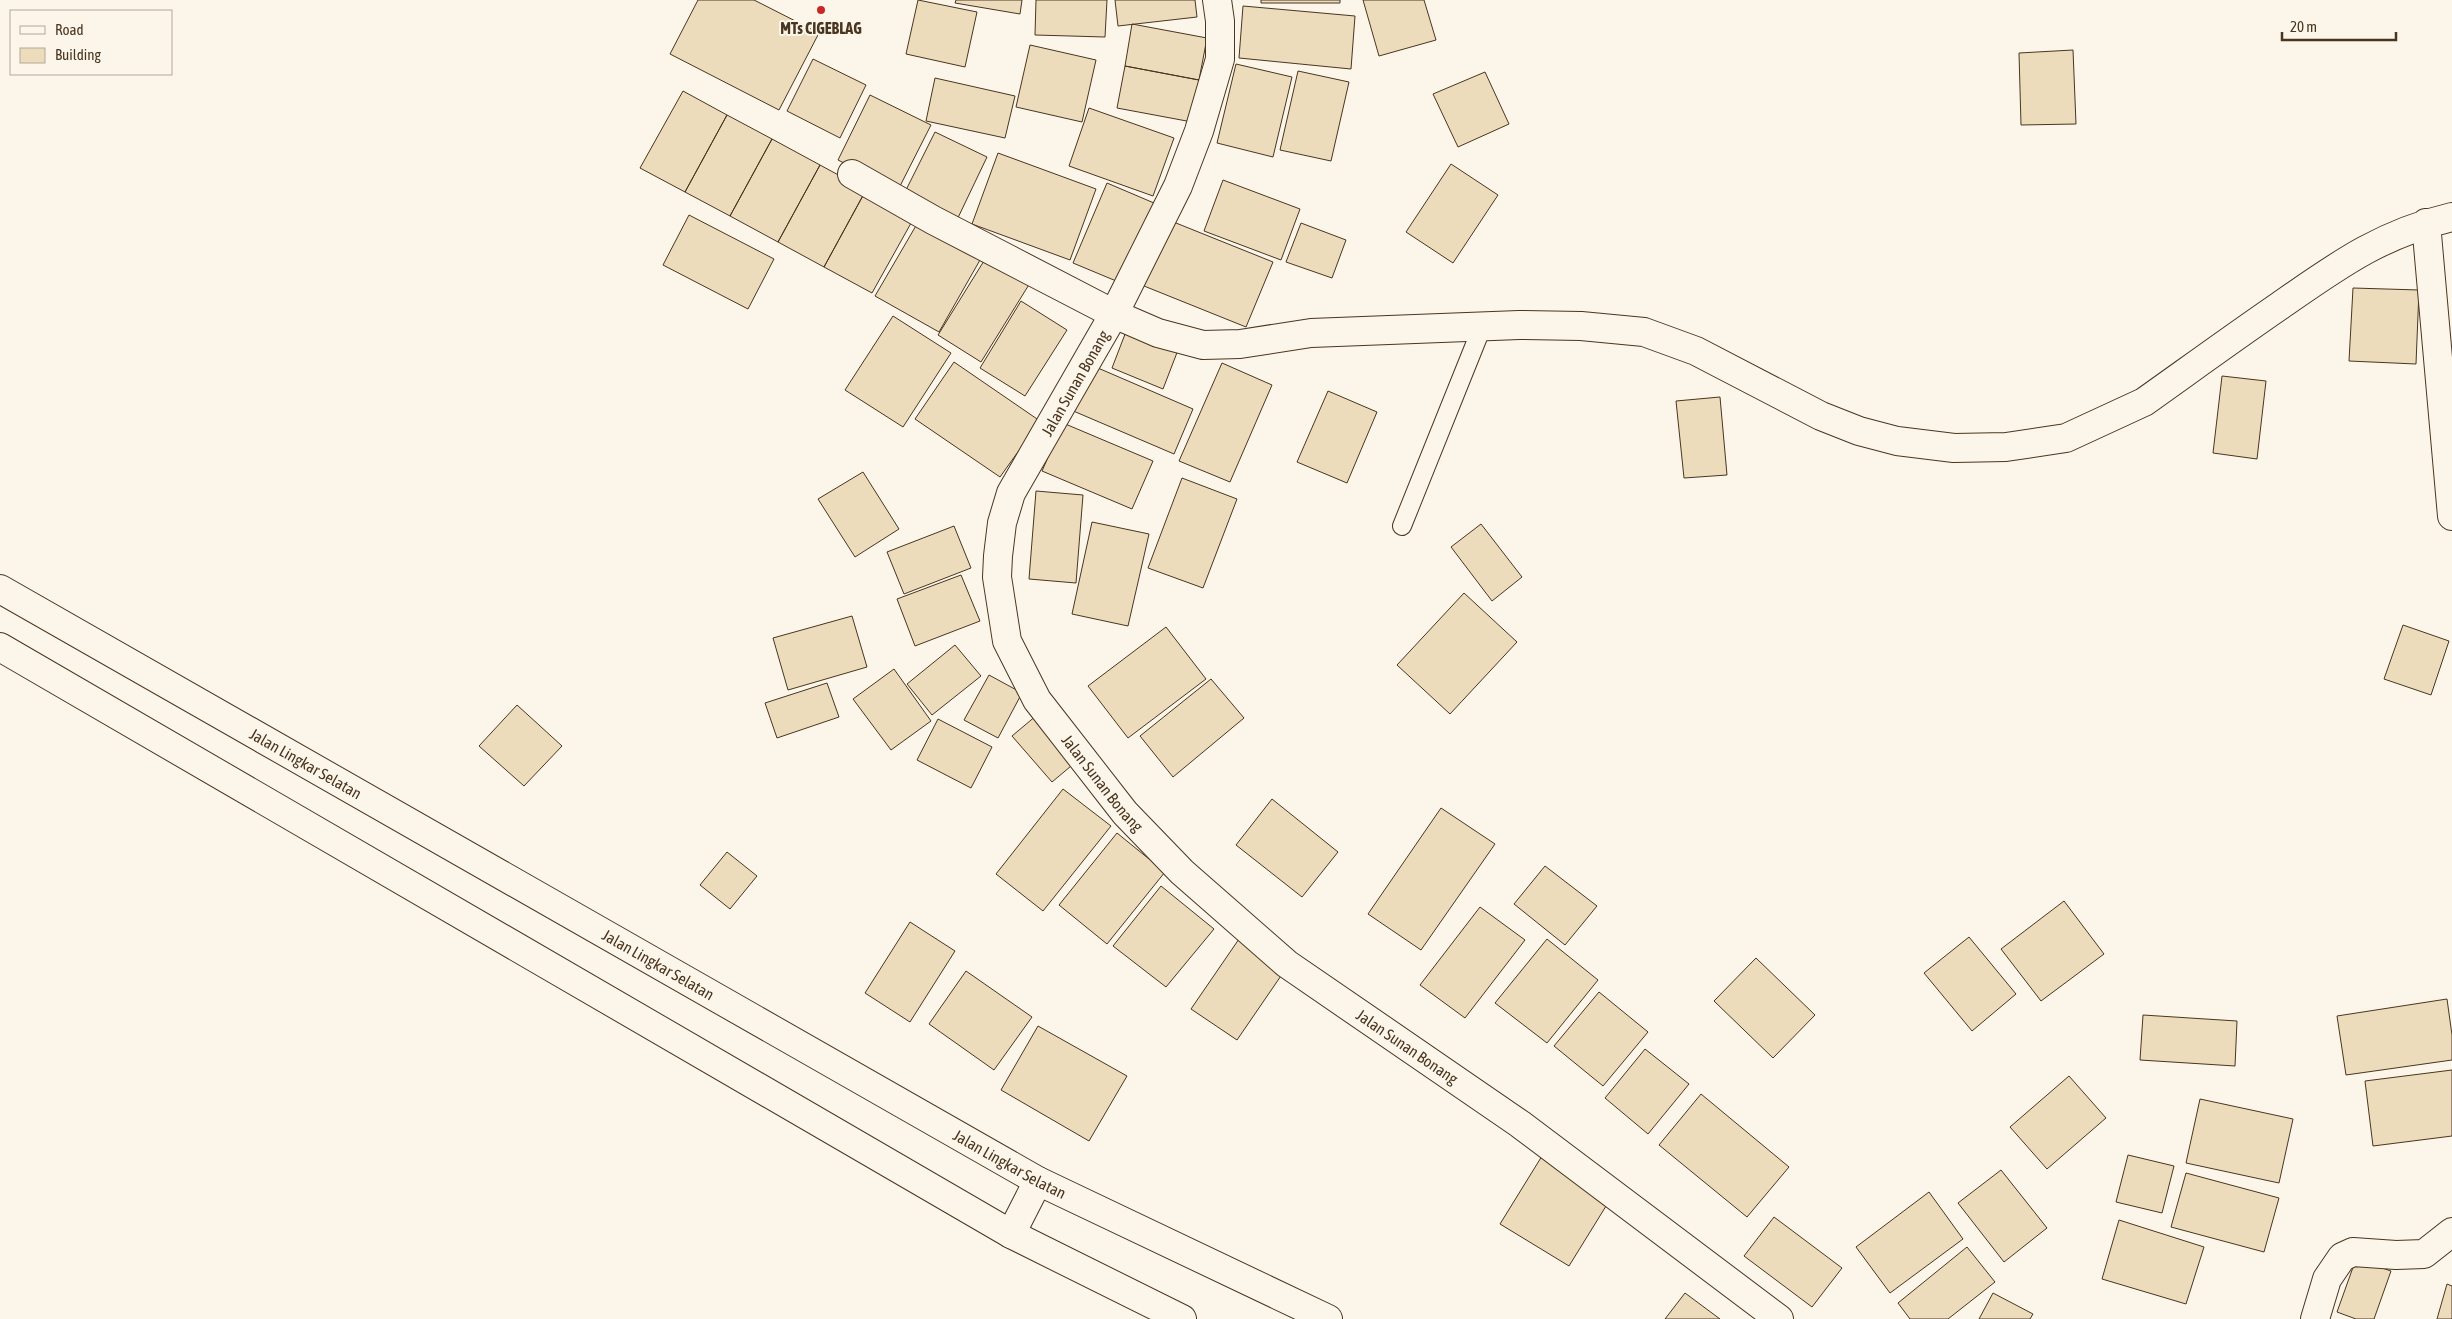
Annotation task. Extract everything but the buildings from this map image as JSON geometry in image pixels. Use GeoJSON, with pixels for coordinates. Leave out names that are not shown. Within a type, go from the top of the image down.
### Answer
{"type":"FeatureCollection","features":[{"type":"Feature","properties":{"kind":"main road","name":"Jalan Sunan Bonang"},"geometry":{"type":"LineString","coordinates":[[1217,0],[1220,22],[1220,59],[1199,131],[1178,186],[1114,314],[1011,493],[1002,523],[997,577],[1007,641],[1037,700],[1124,813],[1182,872],[1287,964],[1520,1124],[1779,1319]]}},
{"type":"Feature","properties":{"kind":"main road"},"geometry":{"type":"LineString","coordinates":[[852,174],[934,220],[1114,314],[1158,333],[1203,345],[1240,344],[1311,333],[1519,325],[1581,326],[1644,332],[1696,351],[1821,416],[1897,441],[1944,447],[2006,447],[2066,438],[2144,402],[2340,264],[2385,238],[2426,223],[2452,217]]}},
{"type":"Feature","properties":{"kind":"main road"},"geometry":{"type":"LineString","coordinates":[[2426,223],[2452,516]]}},
{"type":"Feature","properties":{"kind":"main road","name":"Jalan Lingkar Selatan"},"geometry":{"type":"LineString","coordinates":[[0,589],[1038,1181],[1328,1319]]}},
{"type":"Feature","properties":{"kind":"main road"},"geometry":{"type":"LineString","coordinates":[[0,647],[1011,1234],[1182,1319]]}},
{"type":"Feature","properties":{"kind":"main road"},"geometry":{"type":"LineString","coordinates":[[1011,1234],[1038,1181]]}},
{"type":"Feature","properties":{"kind":"main road"},"geometry":{"type":"LineString","coordinates":[[2315,1319],[2327,1279],[2342,1257],[2354,1252],[2396,1255],[2424,1254],[2452,1232]]}},
{"type":"Feature","properties":{"kind":"lane"},"geometry":{"type":"LineString","coordinates":[[1402,526],[1482,327]]}},
{"type":"Feature","properties":{"kind":"place","name":"MTs CIGEBLAG"},"geometry":{"type":"Point","coordinates":[821,10]}}]}
